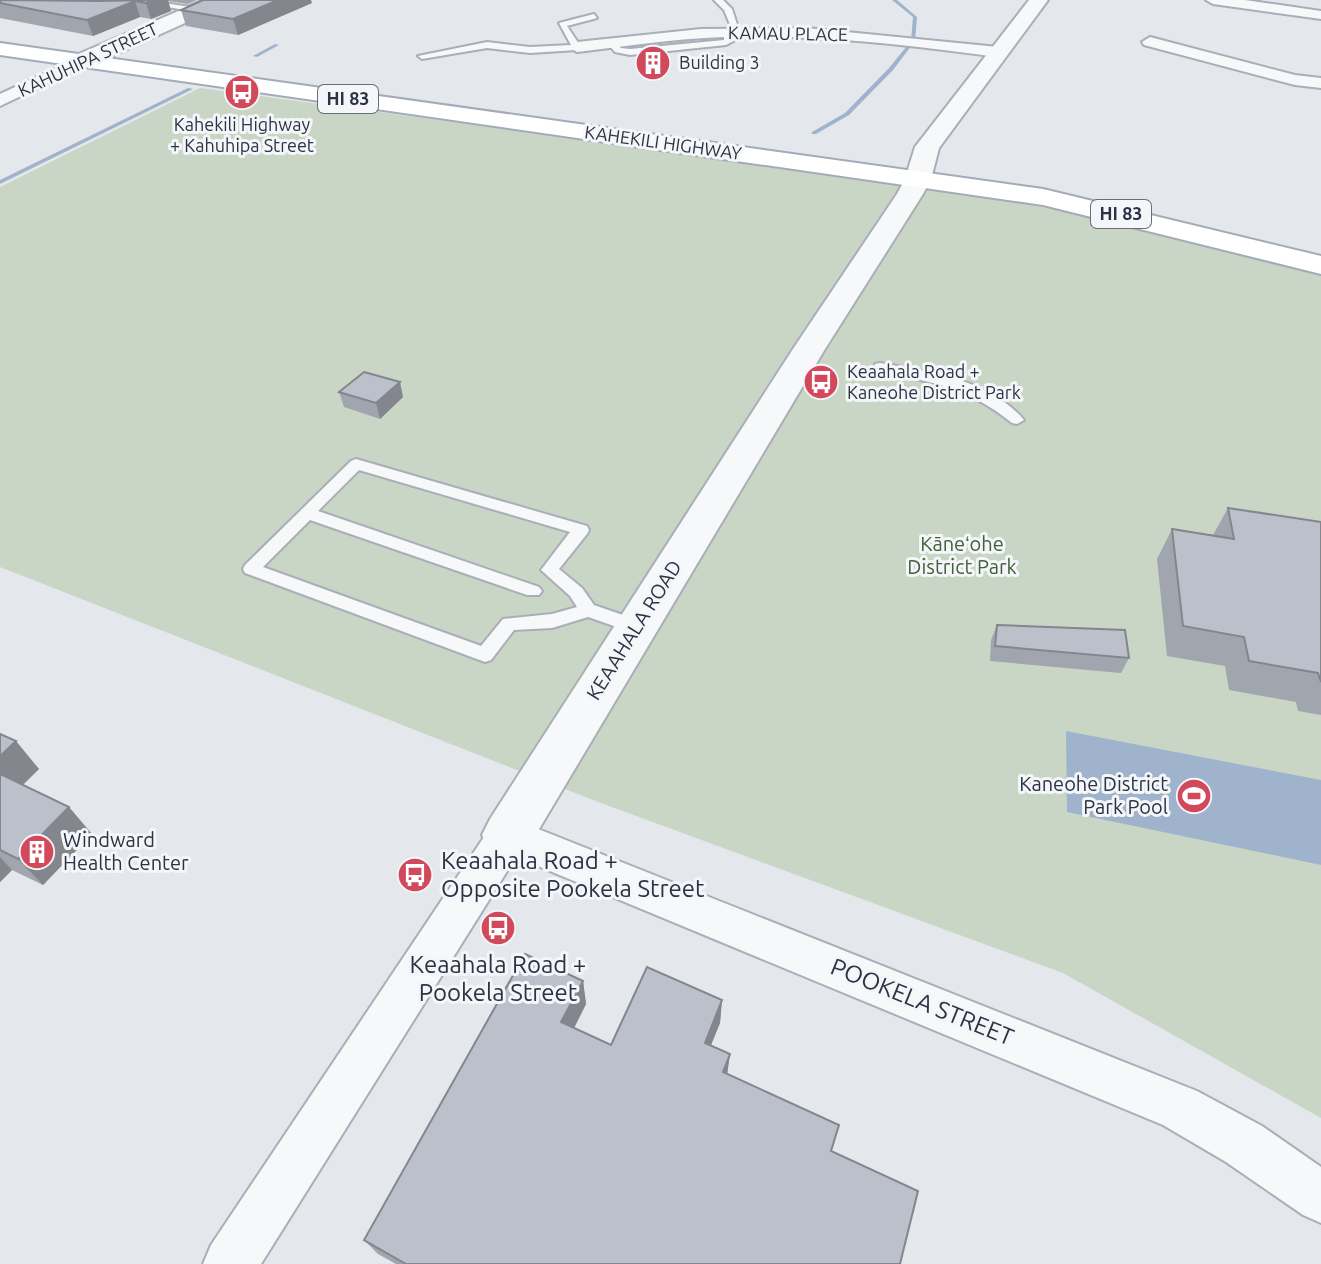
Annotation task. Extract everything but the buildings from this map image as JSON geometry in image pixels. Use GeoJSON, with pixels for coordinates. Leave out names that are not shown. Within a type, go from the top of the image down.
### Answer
{"type":"FeatureCollection","features":[{"type":"Feature","properties":{"kind":"main road","name":"KAHEKILI HIGHWAY"},"geometry":{"type":"LineString","coordinates":[[0,36],[920,170],[1099,209],[1321,265]]}},
{"type":"Feature","properties":{"kind":"main road","name":"KAHEKILI HIGHWAY"},"geometry":{"type":"LineString","coordinates":[[0,49],[1136,196],[1321,242]]}},
{"type":"Feature","properties":{"kind":"street","name":"KAHUHIPA STREET"},"geometry":{"type":"LineString","coordinates":[[0,101],[220,0]]}},
{"type":"Feature","properties":{"kind":"street","name":"KEAAHALA ROAD"},"geometry":{"type":"LineString","coordinates":[[234,1263],[508,835],[920,170],[927,147],[1039,0]]}},
{"type":"Feature","properties":{"kind":"street"},"geometry":{"type":"LineString","coordinates":[[1213,0],[1321,15]]}},
{"type":"Feature","properties":{"kind":"street","name":"KAMAU PLACE"},"geometry":{"type":"LineString","coordinates":[[577,47],[733,32],[902,39],[998,52]]}},
{"type":"Feature","properties":{"kind":"street"},"geometry":{"type":"LineString","coordinates":[[1150,42],[1295,80],[1321,83]]}},
{"type":"Feature","properties":{"kind":"street","name":"POOKELA STREET"},"geometry":{"type":"LineString","coordinates":[[508,835],[1180,1108],[1244,1144],[1321,1197]]}},
{"type":"Feature","properties":{"kind":"lane"},"geometry":{"type":"LineString","coordinates":[[718,0],[728,9],[733,32]]}},
{"type":"Feature","properties":{"kind":"lane"},"geometry":{"type":"LineString","coordinates":[[167,5],[197,10]]}},
{"type":"Feature","properties":{"kind":"lane"},"geometry":{"type":"LineString","coordinates":[[577,47],[562,25],[594,16]]}},
{"type":"Feature","properties":{"kind":"lane"},"geometry":{"type":"LineString","coordinates":[[422,56],[487,45],[530,50],[577,47]]}},
{"type":"Feature","properties":{"kind":"lane"},"geometry":{"type":"LineString","coordinates":[[880,367],[942,378],[977,390],[1000,403],[1017,420]]}},
{"type":"Feature","properties":{"kind":"lane"},"geometry":{"type":"LineString","coordinates":[[356,464],[581,530],[485,655],[251,569],[307,513],[356,464]]}},
{"type":"Feature","properties":{"kind":"lane"},"geometry":{"type":"LineString","coordinates":[[307,513],[533,591]]}},
{"type":"Feature","properties":{"kind":"lane"},"geometry":{"type":"LineString","coordinates":[[549,570],[576,592],[588,610]]}},
{"type":"Feature","properties":{"kind":"lane"},"geometry":{"type":"LineString","coordinates":[[509,624],[552,621],[588,610],[637,627]]}},
{"type":"Feature","properties":{"kind":"green space","name":"Kāneʻohe District Park"},"geometry":{"type":"Polygon","coordinates":[[[200,88],[871,178],[1117,220],[1321,268],[1321,1118],[1063,973],[601,803],[0,567],[0,187],[200,88]]]}},
{"type":"Feature","properties":{"kind":"water","name":"Kaneohe District Park Pool"},"geometry":{"type":"Polygon","coordinates":[[[1066,731],[1321,780],[1321,865],[1067,812],[1066,731]]]}},
{"type":"Feature","properties":{"kind":"waterway"},"geometry":{"type":"LineString","coordinates":[[814,133],[847,114],[891,69],[913,41],[915,17],[894,0]]}},
{"type":"Feature","properties":{"kind":"waterway"},"geometry":{"type":"LineString","coordinates":[[255,56],[277,45]]}},
{"type":"Feature","properties":{"kind":"waterway"},"geometry":{"type":"LineString","coordinates":[[0,182],[190,89]]}},
{"type":"Feature","properties":{"kind":"place","name":"Building 3"},"geometry":{"type":"Point","coordinates":[653,63]}},
{"type":"Feature","properties":{"kind":"place","name":"Kahekili Highway + Kahuhipa Street"},"geometry":{"type":"Point","coordinates":[242,92]}},
{"type":"Feature","properties":{"kind":"place","name":"Keaahala Road + Kaneohe District Park"},"geometry":{"type":"Point","coordinates":[821,382]}},
{"type":"Feature","properties":{"kind":"place","name":"Kaneohe District Park Pool"},"geometry":{"type":"Point","coordinates":[1194,796]}},
{"type":"Feature","properties":{"kind":"place","name":"Windward Health Center"},"geometry":{"type":"Point","coordinates":[37,852]}},
{"type":"Feature","properties":{"kind":"place","name":"Keaahala Road + Opposite Pookela Street"},"geometry":{"type":"Point","coordinates":[415,875]}},
{"type":"Feature","properties":{"kind":"place","name":"Keaahala Road + Pookela Street"},"geometry":{"type":"Point","coordinates":[498,928]}}]}
